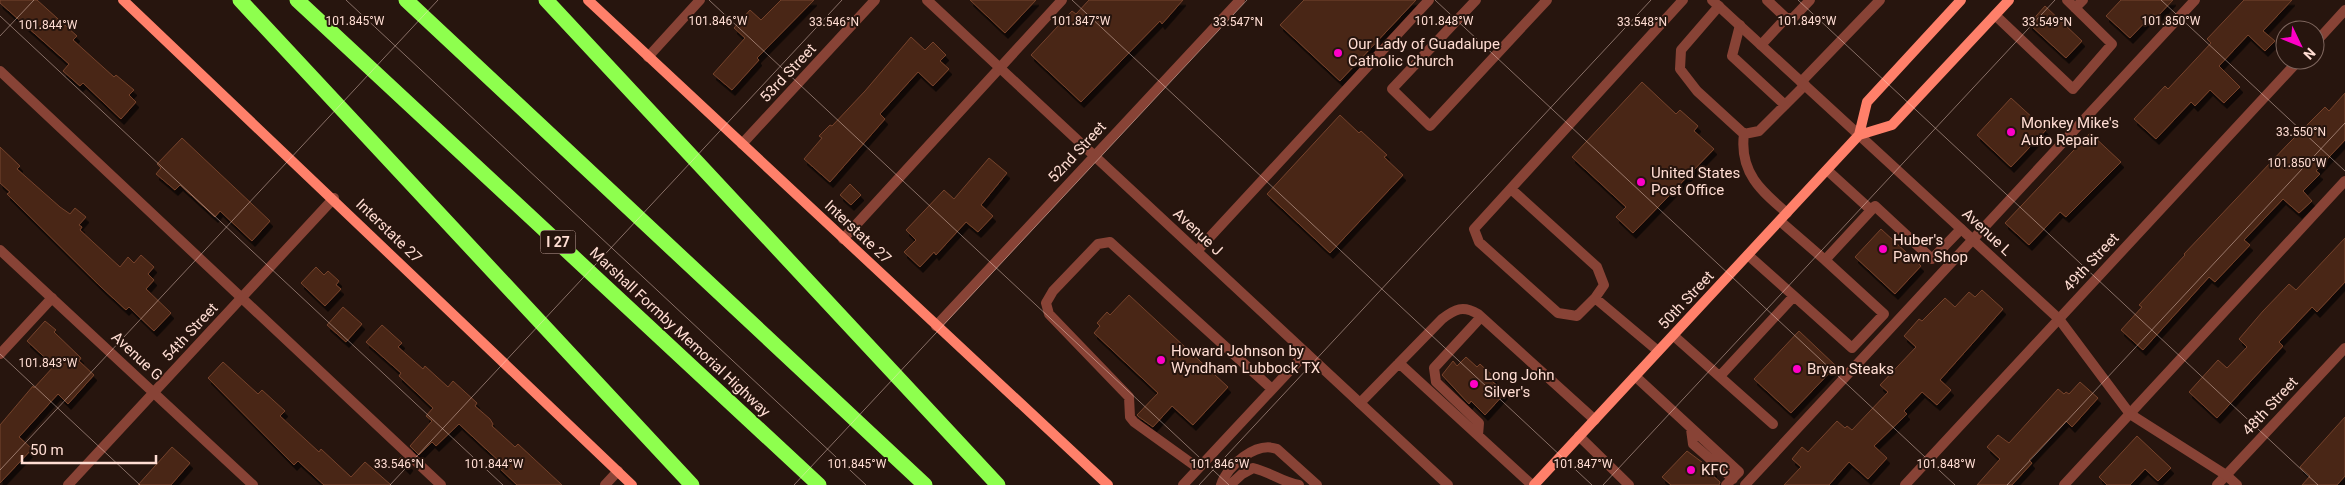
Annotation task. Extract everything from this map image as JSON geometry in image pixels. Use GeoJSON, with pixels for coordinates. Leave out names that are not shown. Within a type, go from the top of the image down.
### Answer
{"type":"FeatureCollection","features":[{"type":"Feature","properties":{"kind":"highway"},"geometry":{"type":"LineString","coordinates":[[240,0],[692,485]]}},
{"type":"Feature","properties":{"kind":"highway","name":"Marshall Formby Memorial Highway"},"geometry":{"type":"LineString","coordinates":[[297,0],[819,485]]}},
{"type":"Feature","properties":{"kind":"highway"},"geometry":{"type":"LineString","coordinates":[[406,0],[925,485]]}},
{"type":"Feature","properties":{"kind":"highway"},"geometry":{"type":"LineString","coordinates":[[546,0],[998,485]]}},
{"type":"Feature","properties":{"kind":"main road","name":"Interstate 27"},"geometry":{"type":"LineString","coordinates":[[123,0],[334,198],[632,485]]}},
{"type":"Feature","properties":{"kind":"main road","name":"Interstate 27"},"geometry":{"type":"LineString","coordinates":[[588,0],[1108,485]]}},
{"type":"Feature","properties":{"kind":"main road","name":"50th Street"},"geometry":{"type":"LineString","coordinates":[[1533,485],[1674,336],[1859,135],[1867,102],[1961,0]]}},
{"type":"Feature","properties":{"kind":"main road"},"geometry":{"type":"LineString","coordinates":[[1859,135],[1892,125],[2009,0]]}},
{"type":"Feature","properties":{"kind":"street"},"geometry":{"type":"LineString","coordinates":[[648,56],[700,0]]}},
{"type":"Feature","properties":{"kind":"street","name":"53rd Street"},"geometry":{"type":"LineString","coordinates":[[742,144],[875,0]]}},
{"type":"Feature","properties":{"kind":"street","name":"Avenue J"},"geometry":{"type":"LineString","coordinates":[[927,0],[1448,485]]}},
{"type":"Feature","properties":{"kind":"street"},"geometry":{"type":"LineString","coordinates":[[843,239],[1062,0]]}},
{"type":"Feature","properties":{"kind":"street","name":"52nd Street"},"geometry":{"type":"LineString","coordinates":[[936,326],[1240,0]]}},
{"type":"Feature","properties":{"kind":"street"},"geometry":{"type":"LineString","coordinates":[[1197,251],[1429,0]]}},
{"type":"Feature","properties":{"kind":"street"},"geometry":{"type":"LineString","coordinates":[[1476,0],[1392,89],[1430,126],[1547,0]]}},
{"type":"Feature","properties":{"kind":"street"},"geometry":{"type":"LineString","coordinates":[[1511,188],[1597,267],[1604,285],[1596,298],[1577,316],[1558,313],[1479,242],[1474,229],[1511,188],[1683,0]]}},
{"type":"Feature","properties":{"kind":"street"},"geometry":{"type":"LineString","coordinates":[[1767,0],[1786,18],[1793,18],[1810,0]]}},
{"type":"Feature","properties":{"kind":"street"},"geometry":{"type":"LineString","coordinates":[[1744,134],[1759,131],[1880,0]]}},
{"type":"Feature","properties":{"kind":"street"},"geometry":{"type":"LineString","coordinates":[[1995,15],[2073,88],[2112,44],[2079,4],[2067,0]]}},
{"type":"Feature","properties":{"kind":"street"},"geometry":{"type":"LineString","coordinates":[[1745,485],[2195,0]]}},
{"type":"Feature","properties":{"kind":"street"},"geometry":{"type":"LineString","coordinates":[[1715,3],[1681,50],[1680,69],[1697,91],[1744,134]]}},
{"type":"Feature","properties":{"kind":"street","name":"Avenue L"},"geometry":{"type":"LineString","coordinates":[[1715,3],[2058,319],[2130,414],[2226,475],[2237,485]]}},
{"type":"Feature","properties":{"kind":"street"},"geometry":{"type":"LineString","coordinates":[[2325,32],[2345,10]]}},
{"type":"Feature","properties":{"kind":"street"},"geometry":{"type":"LineString","coordinates":[[1761,46],[1786,18]]}},
{"type":"Feature","properties":{"kind":"street"},"geometry":{"type":"LineString","coordinates":[[1740,26],[1732,56],[1785,105]]}},
{"type":"Feature","properties":{"kind":"street","name":"49th Street"},"geometry":{"type":"LineString","coordinates":[[1905,485],[2290,70]]}},
{"type":"Feature","properties":{"kind":"street"},"geometry":{"type":"LineString","coordinates":[[0,71],[442,485]]}},
{"type":"Feature","properties":{"kind":"street"},"geometry":{"type":"LineString","coordinates":[[1744,134],[1742,150],[1754,180],[1761,191],[1825,260],[1884,314],[1852,348],[1748,255]]}},
{"type":"Feature","properties":{"kind":"street"},"geometry":{"type":"LineString","coordinates":[[1827,170],[1871,210]]}},
{"type":"Feature","properties":{"kind":"street"},"geometry":{"type":"LineString","coordinates":[[2064,485],[2345,181]]}},
{"type":"Feature","properties":{"kind":"street","name":"54th Street"},"geometry":{"type":"LineString","coordinates":[[68,485],[334,198]]}},
{"type":"Feature","properties":{"kind":"street"},"geometry":{"type":"LineString","coordinates":[[1825,260],[1874,206],[1932,259],[1961,229]]}},
{"type":"Feature","properties":{"kind":"street"},"geometry":{"type":"LineString","coordinates":[[1198,468],[1134,422],[1130,417],[1129,397],[1048,314],[1046,303],[1053,291],[1098,244],[1110,242],[1272,388]]}},
{"type":"Feature","properties":{"kind":"street","name":"Avenue G"},"geometry":{"type":"LineString","coordinates":[[0,250],[252,485]]}},
{"type":"Feature","properties":{"kind":"street"},"geometry":{"type":"LineString","coordinates":[[1720,376],[1794,296]]}},
{"type":"Feature","properties":{"kind":"street"},"geometry":{"type":"LineString","coordinates":[[0,354],[52,298]]}},
{"type":"Feature","properties":{"kind":"street"},"geometry":{"type":"LineString","coordinates":[[1596,298],[1658,351]]}},
{"type":"Feature","properties":{"kind":"street"},"geometry":{"type":"LineString","coordinates":[[1360,403],[1442,319],[1456,309],[1469,308],[1595,420]]}},
{"type":"Feature","properties":{"kind":"street"},"geometry":{"type":"LineString","coordinates":[[1478,435],[1479,423],[1436,382],[1434,368],[1481,317]]}},
{"type":"Feature","properties":{"kind":"street"},"geometry":{"type":"LineString","coordinates":[[1674,336],[1773,424]]}},
{"type":"Feature","properties":{"kind":"street","name":"48th Street"},"geometry":{"type":"LineString","coordinates":[[2217,485],[2345,348]]}},
{"type":"Feature","properties":{"kind":"street"},"geometry":{"type":"LineString","coordinates":[[1182,485],[1306,353]]}},
{"type":"Feature","properties":{"kind":"street"},"geometry":{"type":"LineString","coordinates":[[1399,363],[1533,485]]}},
{"type":"Feature","properties":{"kind":"street"},"geometry":{"type":"LineString","coordinates":[[1635,376],[1739,472],[1730,482]]}},
{"type":"Feature","properties":{"kind":"street"},"geometry":{"type":"LineString","coordinates":[[1580,436],[1629,485]]}},
{"type":"Feature","properties":{"kind":"street"},"geometry":{"type":"LineString","coordinates":[[1221,485],[1232,466],[1245,457],[1269,446],[1277,449],[1317,485]]}},
{"type":"Feature","properties":{"kind":"street"},"geometry":{"type":"LineString","coordinates":[[1230,485],[1242,474],[1253,468],[1266,471],[1283,481],[1299,485]]}},
{"type":"Feature","properties":{"kind":"street"},"geometry":{"type":"LineString","coordinates":[[606,485],[618,472]]}},
{"type":"Feature","properties":{"kind":"building"},"geometry":{"type":"Polygon","coordinates":[[[0,0],[37,0],[77,36],[73,40],[114,77],[116,75],[134,90],[129,95],[136,102],[121,119],[83,83],[80,86],[63,71],[69,64],[0,3],[0,0]]]}},
{"type":"Feature","properties":{"kind":"building"},"geometry":{"type":"Polygon","coordinates":[[[781,0],[814,0],[757,58],[759,60],[732,90],[713,74],[745,38],[734,28],[750,10],[761,20],[781,0]]]}},
{"type":"Feature","properties":{"kind":"building"},"geometry":{"type":"Polygon","coordinates":[[[970,0],[1036,0],[1005,33],[970,0]]]}},
{"type":"Feature","properties":{"kind":"building"},"geometry":{"type":"Polygon","coordinates":[[[1089,0],[1183,0],[1162,24],[1160,21],[1081,102],[1031,55],[1072,11],[1076,14],[1089,0]]]}},
{"type":"Feature","properties":{"kind":"building","name":"Our Lady of Guadalupe Catholic Church"},"geometry":{"type":"Polygon","coordinates":[[[1304,0],[1416,0],[1340,81],[1280,25],[1304,0]]]}},
{"type":"Feature","properties":{"kind":"building"},"geometry":{"type":"Polygon","coordinates":[[[2121,0],[2173,0],[2157,17],[2153,14],[2130,38],[2106,16],[2121,0]]]}},
{"type":"Feature","properties":{"kind":"building"},"geometry":{"type":"Polygon","coordinates":[[[2244,0],[2292,0],[2263,31],[2275,41],[2265,51],[2248,35],[2219,66],[2240,87],[2224,103],[2210,90],[2195,106],[2191,102],[2156,139],[2134,119],[2165,86],[2168,89],[2211,43],[2207,39],[2244,0]]]}},
{"type":"Feature","properties":{"kind":"building"},"geometry":{"type":"Polygon","coordinates":[[[2045,6],[2082,41],[2066,58],[2029,24],[2045,6]]]}},
{"type":"Feature","properties":{"kind":"building"},"geometry":{"type":"Polygon","coordinates":[[[911,37],[925,50],[933,42],[946,55],[940,61],[949,69],[933,86],[918,72],[880,114],[885,119],[830,182],[804,159],[822,138],[819,136],[830,125],[832,126],[865,91],[911,37]]]}},
{"type":"Feature","properties":{"kind":"building","name":"United States Post Office"},"geometry":{"type":"Polygon","coordinates":[[[1642,82],[1676,114],[1680,110],[1698,126],[1694,131],[1714,149],[1633,233],[1616,217],[1626,207],[1572,157],[1642,82]]]}},
{"type":"Feature","properties":{"kind":"building"},"geometry":{"type":"Polygon","coordinates":[[[2345,93],[2345,140],[2316,171],[2320,174],[2303,191],[2312,201],[2299,213],[2283,199],[2244,240],[2250,245],[2215,282],[2209,277],[2143,350],[2121,330],[2142,307],[2139,305],[2184,254],[2288,144],[2325,107],[2329,111],[2345,93]]]}},
{"type":"Feature","properties":{"kind":"building","name":"Monkey Mike's Auto Repair"},"geometry":{"type":"Polygon","coordinates":[[[2011,98],[2046,130],[2011,167],[1977,135],[2011,98]]]}},
{"type":"Feature","properties":{"kind":"building"},"geometry":{"type":"Polygon","coordinates":[[[1340,115],[1387,155],[1384,157],[1403,175],[1330,253],[1267,194],[1340,115]]]}},
{"type":"Feature","properties":{"kind":"building"},"geometry":{"type":"Polygon","coordinates":[[[2090,133],[2121,162],[2066,217],[2060,212],[2029,245],[2005,223],[2090,133]]]}},
{"type":"Feature","properties":{"kind":"building"},"geometry":{"type":"Polygon","coordinates":[[[182,138],[270,221],[252,241],[220,211],[215,217],[180,185],[175,190],[156,174],[161,168],[157,164],[182,138]]]}},
{"type":"Feature","properties":{"kind":"building"},"geometry":{"type":"Polygon","coordinates":[[[0,147],[20,166],[17,169],[60,207],[70,214],[75,208],[86,217],[79,225],[82,227],[80,230],[120,267],[128,257],[134,263],[141,255],[154,267],[148,274],[154,280],[146,289],[171,313],[154,331],[129,307],[126,310],[101,287],[7,194],[10,192],[0,183],[0,147]]]}},
{"type":"Feature","properties":{"kind":"building"},"geometry":{"type":"Polygon","coordinates":[[[989,158],[1007,173],[981,205],[993,216],[978,232],[966,222],[936,255],[934,252],[920,267],[904,252],[916,240],[906,230],[944,190],[954,199],[989,158]]]}},
{"type":"Feature","properties":{"kind":"building"},"geometry":{"type":"Polygon","coordinates":[[[850,184],[861,195],[851,205],[840,195],[850,184]]]}},
{"type":"Feature","properties":{"kind":"building","name":"Huber's Pawn Shop"},"geometry":{"type":"Polygon","coordinates":[[[1881,229],[1921,266],[1895,294],[1855,257],[1881,229]]]}},
{"type":"Feature","properties":{"kind":"building"},"geometry":{"type":"Polygon","coordinates":[[[2345,238],[2345,282],[2317,312],[2312,307],[2279,342],[2283,346],[2217,418],[2189,392],[2218,360],[2227,368],[2247,347],[2239,339],[2263,311],[2289,284],[2296,290],[2345,238]]]}},
{"type":"Feature","properties":{"kind":"building"},"geometry":{"type":"Polygon","coordinates":[[[316,267],[324,275],[328,271],[339,281],[336,285],[341,289],[325,306],[301,283],[316,267]]]}},
{"type":"Feature","properties":{"kind":"building"},"geometry":{"type":"Polygon","coordinates":[[[1982,290],[2003,309],[1940,380],[1951,390],[1937,405],[1922,392],[1904,411],[1907,414],[1874,446],[1887,458],[1868,479],[1849,462],[1829,485],[1784,485],[1801,467],[1792,459],[1802,447],[1808,452],[1837,421],[1845,428],[1847,426],[1852,430],[1888,392],[1880,385],[1916,347],[1904,336],[1919,319],[1922,321],[1945,298],[1955,307],[1969,292],[1975,297],[1982,290]]]}},
{"type":"Feature","properties":{"kind":"building","name":"Howard Johnson by Wyndham Lubbock TX"},"geometry":{"type":"Polygon","coordinates":[[[1129,295],[1228,387],[1193,425],[1172,406],[1153,427],[1139,417],[1137,415],[1158,393],[1094,333],[1100,326],[1097,323],[1107,312],[1110,315],[1129,295]]]}},
{"type":"Feature","properties":{"kind":"building"},"geometry":{"type":"Polygon","coordinates":[[[343,307],[362,324],[346,342],[327,325],[343,307]]]}},
{"type":"Feature","properties":{"kind":"building"},"geometry":{"type":"Polygon","coordinates":[[[45,321],[56,330],[54,332],[81,358],[79,361],[94,375],[68,404],[58,394],[19,437],[32,449],[0,483],[0,425],[33,386],[34,388],[54,366],[27,341],[45,321]]]}},
{"type":"Feature","properties":{"kind":"building"},"geometry":{"type":"Polygon","coordinates":[[[382,325],[402,343],[398,347],[423,369],[425,366],[448,387],[453,381],[477,403],[475,406],[490,419],[493,424],[492,426],[515,447],[518,444],[562,485],[517,485],[497,466],[500,462],[459,424],[436,446],[432,442],[419,455],[410,446],[432,421],[426,416],[433,408],[399,376],[401,373],[366,342],[382,325]]]}},
{"type":"Feature","properties":{"kind":"building","name":"Bryan Steaks"},"geometry":{"type":"Polygon","coordinates":[[[1799,331],[1836,366],[1791,413],[1754,379],[1799,331]]]}},
{"type":"Feature","properties":{"kind":"building","name":"Long John Silver's"},"geometry":{"type":"Polygon","coordinates":[[[1466,357],[1477,367],[1480,364],[1494,377],[1491,380],[1505,393],[1485,415],[1471,401],[1469,404],[1442,375],[1453,361],[1457,366],[1466,357]]]}},
{"type":"Feature","properties":{"kind":"building"},"geometry":{"type":"Polygon","coordinates":[[[223,362],[258,394],[262,390],[285,411],[280,416],[319,452],[321,449],[351,477],[365,462],[391,485],[324,485],[298,461],[294,465],[208,378],[223,362]]]}},
{"type":"Feature","properties":{"kind":"building"},"geometry":{"type":"Polygon","coordinates":[[[2080,382],[2098,398],[2072,427],[2066,421],[2029,460],[2032,463],[2012,485],[1977,485],[2000,459],[1987,447],[1998,435],[2009,443],[2058,389],[2064,394],[2066,392],[2069,394],[2080,382]]]}},
{"type":"Feature","properties":{"kind":"building"},"geometry":{"type":"Polygon","coordinates":[[[2345,417],[2345,476],[2337,485],[2302,485],[2310,476],[2300,467],[2345,417]]]}},
{"type":"Feature","properties":{"kind":"building"},"geometry":{"type":"Polygon","coordinates":[[[2137,436],[2171,468],[2158,481],[2145,469],[2130,485],[2107,485],[2099,477],[2137,436]]]}},
{"type":"Feature","properties":{"kind":"building"},"geometry":{"type":"Polygon","coordinates":[[[172,447],[190,463],[171,485],[138,485],[172,447]]]}},
{"type":"Feature","properties":{"kind":"building","name":"KFC"},"geometry":{"type":"Polygon","coordinates":[[[1687,451],[1714,471],[1711,474],[1720,482],[1719,485],[1671,485],[1662,477],[1687,451]]]}},
{"type":"Feature","properties":{"kind":"building"},"geometry":{"type":"Polygon","coordinates":[[[401,457],[410,465],[407,469],[398,460],[401,457]]]}},
{"type":"Feature","properties":{"kind":"place","name":"Our Lady of Guadalupe Catholic Church"},"geometry":{"type":"Point","coordinates":[1338,53]}},
{"type":"Feature","properties":{"kind":"place","name":"Monkey Mike's Auto Repair"},"geometry":{"type":"Point","coordinates":[2011,132]}},
{"type":"Feature","properties":{"kind":"place","name":"United States Post Office"},"geometry":{"type":"Point","coordinates":[1641,182]}},
{"type":"Feature","properties":{"kind":"place","name":"Huber's Pawn Shop"},"geometry":{"type":"Point","coordinates":[1883,249]}},
{"type":"Feature","properties":{"kind":"place","name":"Howard Johnson by Wyndham Lubbock TX"},"geometry":{"type":"Point","coordinates":[1161,360]}},
{"type":"Feature","properties":{"kind":"place","name":"Bryan Steaks"},"geometry":{"type":"Point","coordinates":[1797,369]}},
{"type":"Feature","properties":{"kind":"place","name":"Long John Silver's"},"geometry":{"type":"Point","coordinates":[1474,384]}},
{"type":"Feature","properties":{"kind":"place","name":"KFC"},"geometry":{"type":"Point","coordinates":[1691,470]}}]}
